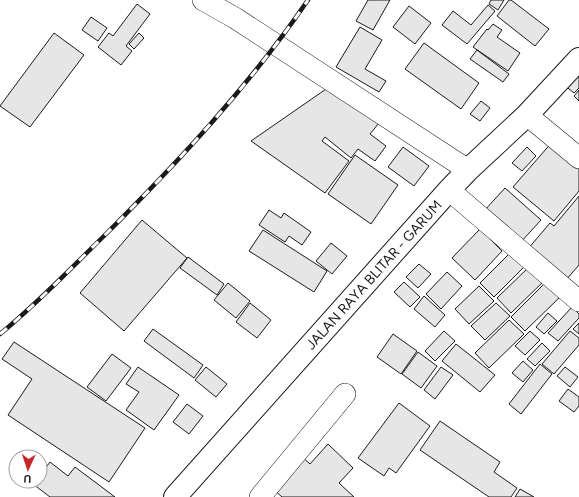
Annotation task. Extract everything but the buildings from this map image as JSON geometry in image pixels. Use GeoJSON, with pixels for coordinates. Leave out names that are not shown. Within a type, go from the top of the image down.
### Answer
{"type":"FeatureCollection","features":[{"type":"Feature","properties":{"kind":"highway","name":"JALAN RAYA BLITAR - GARUM"},"geometry":{"type":"LineString","coordinates":[[178,496],[449,190],[526,115],[579,59]]}},
{"type":"Feature","properties":{"kind":"street"},"geometry":{"type":"LineString","coordinates":[[203,0],[247,26],[468,170]]}},
{"type":"Feature","properties":{"kind":"street"},"geometry":{"type":"LineString","coordinates":[[526,115],[579,158]]}},
{"type":"Feature","properties":{"kind":"street"},"geometry":{"type":"LineString","coordinates":[[449,190],[579,301]]}},
{"type":"Feature","properties":{"kind":"street"},"geometry":{"type":"LineString","coordinates":[[260,497],[345,394]]}},
{"type":"Feature","properties":{"kind":"railway"},"geometry":{"type":"LineString","coordinates":[[0,334],[28,310],[67,272],[160,179],[213,122],[262,62],[308,0]]}}]}
